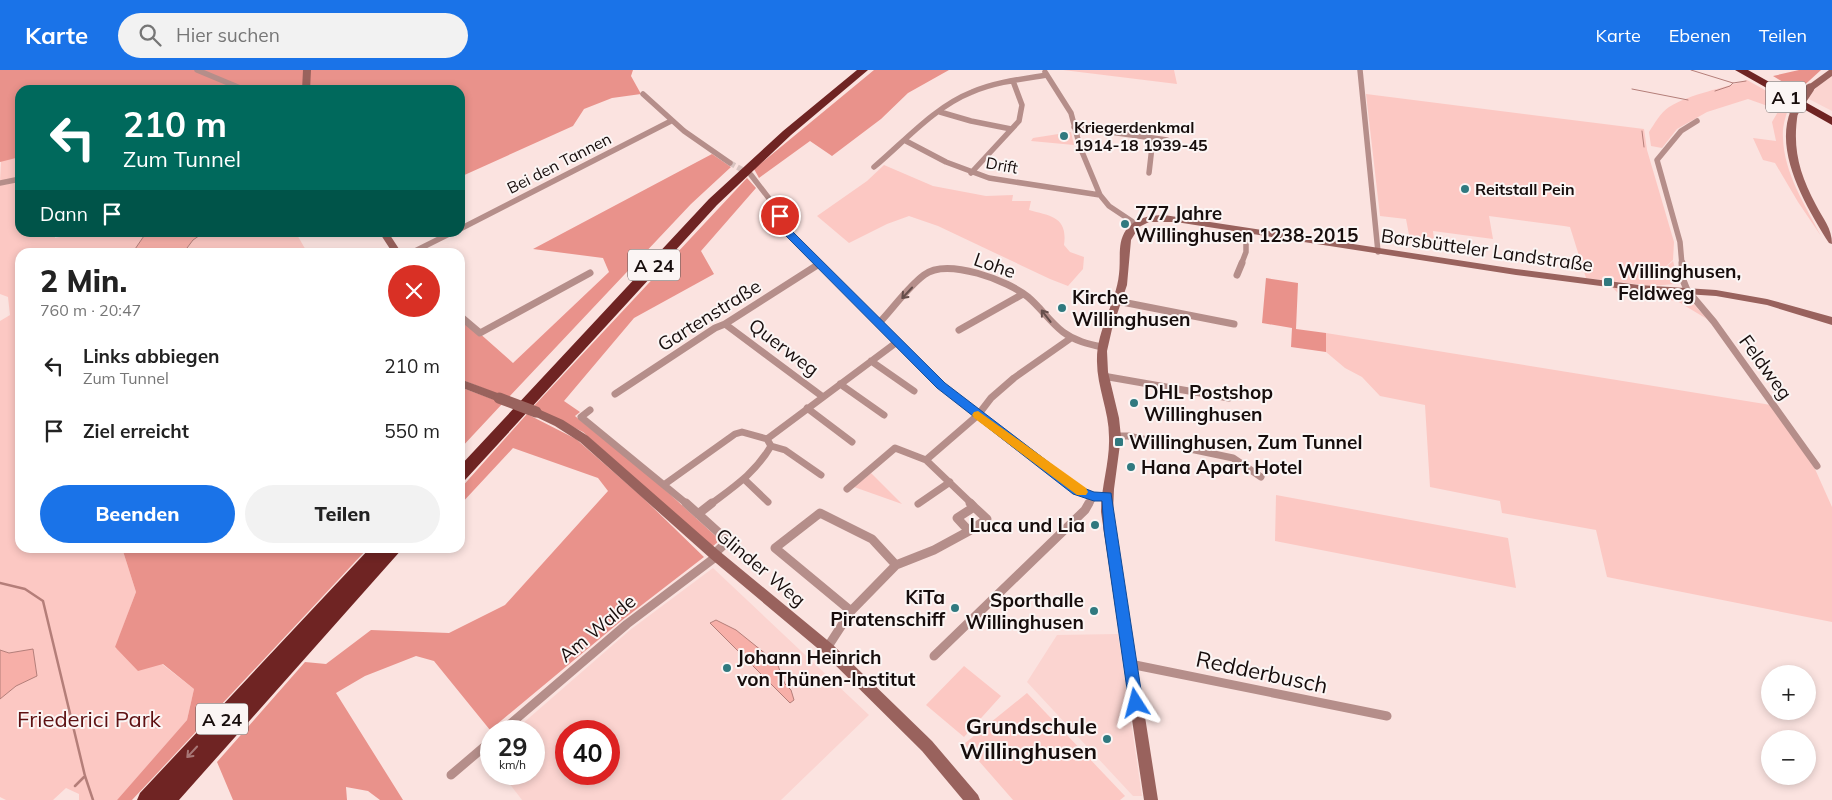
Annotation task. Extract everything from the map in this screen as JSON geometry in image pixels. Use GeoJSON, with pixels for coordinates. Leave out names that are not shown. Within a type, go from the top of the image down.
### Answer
{"type":"FeatureCollection","features":[{"type":"Feature","properties":{"kind":"highway","name":"A 24"},"geometry":{"type":"LineString","coordinates":[[465,456],[712,192],[779,130],[853,70]]}},
{"type":"Feature","properties":{"kind":"highway","name":"A 24"},"geometry":{"type":"LineString","coordinates":[[465,471],[713,202],[787,133],[863,70]]}},
{"type":"Feature","properties":{"kind":"highway","name":"A 1"},"geometry":{"type":"LineString","coordinates":[[1740,70],[1832,122]]}},
{"type":"Feature","properties":{"kind":"highway","name":"A 1"},"geometry":{"type":"LineString","coordinates":[[1752,70],[1832,115]]}},
{"type":"Feature","properties":{"kind":"highway","name":"A 24"},"geometry":{"type":"LineString","coordinates":[[148,800],[375,553]]}},
{"type":"Feature","properties":{"kind":"highway","name":"A 24"},"geometry":{"type":"LineString","coordinates":[[166,800],[390,553]]}},
{"type":"Feature","properties":{"kind":"street"},"geometry":{"type":"LineString","coordinates":[[197,70],[233,85]]}},
{"type":"Feature","properties":{"kind":"street"},"geometry":{"type":"LineString","coordinates":[[306,85],[308,70]]}},
{"type":"Feature","properties":{"kind":"street"},"geometry":{"type":"LineString","coordinates":[[1360,70],[1378,252]]}},
{"type":"Feature","properties":{"kind":"street"},"geometry":{"type":"LineString","coordinates":[[874,167],[940,112],[965,94],[1045,72],[1071,113],[1083,155],[1100,195],[1109,206],[1136,224],[1129,232],[1125,242],[1124,275],[1102,347],[1103,376],[1113,411],[1115,436],[1101,496],[1110,530],[1151,800]]}},
{"type":"Feature","properties":{"kind":"street"},"geometry":{"type":"LineString","coordinates":[[1832,72],[1818,80],[1810,88],[1794,112],[1790,128],[1790,148],[1796,171],[1808,198],[1832,241]]}},
{"type":"Feature","properties":{"kind":"street"},"geometry":{"type":"LineString","coordinates":[[970,173],[1011,129],[1024,111],[1022,100],[1013,81]]}},
{"type":"Feature","properties":{"kind":"street"},"geometry":{"type":"LineString","coordinates":[[643,94],[671,121],[697,142],[730,163]]}},
{"type":"Feature","properties":{"kind":"street"},"geometry":{"type":"LineString","coordinates":[[940,112],[970,121],[1011,129]]}},
{"type":"Feature","properties":{"kind":"street"},"geometry":{"type":"LineString","coordinates":[[1687,290],[1683,280],[1680,242],[1657,160],[1681,131],[1697,120]]}},
{"type":"Feature","properties":{"kind":"street","name":"Bei den Tannen"},"geometry":{"type":"LineString","coordinates":[[465,226],[671,121]]}},
{"type":"Feature","properties":{"kind":"street"},"geometry":{"type":"LineString","coordinates":[[1074,127],[1167,140]]}},
{"type":"Feature","properties":{"kind":"street"},"geometry":{"type":"LineString","coordinates":[[1149,173],[1152,138]]}},
{"type":"Feature","properties":{"kind":"street","name":"Drift"},"geometry":{"type":"LineString","coordinates":[[906,141],[934,158],[970,173],[998,180],[1100,195]]}},
{"type":"Feature","properties":{"kind":"street"},"geometry":{"type":"LineString","coordinates":[[751,175],[774,205],[790,234],[941,385],[1077,490],[1101,496]]}},
{"type":"Feature","properties":{"kind":"street"},"geometry":{"type":"LineString","coordinates":[[0,182],[15,180]]}},
{"type":"Feature","properties":{"kind":"street","name":"Barsbütteler Landstraße"},"geometry":{"type":"LineString","coordinates":[[1136,224],[1147,219],[1160,217],[1378,252],[1610,285],[1687,290],[1753,299],[1832,321]]}},
{"type":"Feature","properties":{"kind":"street"},"geometry":{"type":"LineString","coordinates":[[1237,275],[1246,252],[1246,231]]}},
{"type":"Feature","properties":{"kind":"street"},"geometry":{"type":"LineString","coordinates":[[386,237],[394,248]]}},
{"type":"Feature","properties":{"kind":"street"},"geometry":{"type":"LineString","coordinates":[[421,248],[443,237]]}},
{"type":"Feature","properties":{"kind":"street","name":"Gartenstraße"},"geometry":{"type":"LineString","coordinates":[[616,394],[715,328],[725,324],[820,264]]}},
{"type":"Feature","properties":{"kind":"street","name":"Lohe"},"geometry":{"type":"LineString","coordinates":[[880,322],[925,274],[933,270],[956,270],[981,274],[1004,282],[1038,306],[1051,323],[1071,338],[1088,345],[1102,347]]}},
{"type":"Feature","properties":{"kind":"street"},"geometry":{"type":"LineString","coordinates":[[465,320],[480,333],[590,272]]}},
{"type":"Feature","properties":{"kind":"street","name":"Feldweg"},"geometry":{"type":"LineString","coordinates":[[1687,290],[1714,322],[1817,466]]}},
{"type":"Feature","properties":{"kind":"street"},"geometry":{"type":"LineString","coordinates":[[959,330],[1023,294]]}},
{"type":"Feature","properties":{"kind":"street"},"geometry":{"type":"LineString","coordinates":[[1117,301],[1234,324]]}},
{"type":"Feature","properties":{"kind":"street","name":"Querweg"},"geometry":{"type":"LineString","coordinates":[[725,324],[823,396]]}},
{"type":"Feature","properties":{"kind":"street"},"geometry":{"type":"LineString","coordinates":[[926,460],[978,415],[991,398],[1014,378],[1071,338]]}},
{"type":"Feature","properties":{"kind":"street"},"geometry":{"type":"LineString","coordinates":[[698,514],[761,464],[769,443],[807,408],[897,342]]}},
{"type":"Feature","properties":{"kind":"street"},"geometry":{"type":"LineString","coordinates":[[871,361],[914,391]]}},
{"type":"Feature","properties":{"kind":"street"},"geometry":{"type":"LineString","coordinates":[[1103,376],[1229,398]]}},
{"type":"Feature","properties":{"kind":"street"},"geometry":{"type":"LineString","coordinates":[[840,384],[884,415]]}},
{"type":"Feature","properties":{"kind":"street","name":"Glinder Weg"},"geometry":{"type":"LineString","coordinates":[[465,385],[559,422],[584,439],[715,555],[827,648],[927,746],[973,800]]}},
{"type":"Feature","properties":{"kind":"street"},"geometry":{"type":"LineString","coordinates":[[807,408],[852,442]]}},
{"type":"Feature","properties":{"kind":"street"},"geometry":{"type":"LineString","coordinates":[[590,410],[581,417],[665,484],[728,541],[715,555]]}},
{"type":"Feature","properties":{"kind":"street"},"geometry":{"type":"LineString","coordinates":[[665,484],[735,434],[742,432],[785,450],[821,475]]}},
{"type":"Feature","properties":{"kind":"street"},"geometry":{"type":"LineString","coordinates":[[1115,436],[1128,436],[1233,458],[1261,477]]}},
{"type":"Feature","properties":{"kind":"street"},"geometry":{"type":"LineString","coordinates":[[827,648],[851,611],[896,565],[933,550],[987,519],[926,460],[895,448],[847,489]]}},
{"type":"Feature","properties":{"kind":"street"},"geometry":{"type":"LineString","coordinates":[[744,479],[768,502]]}},
{"type":"Feature","properties":{"kind":"street"},"geometry":{"type":"LineString","coordinates":[[918,504],[950,482]]}},
{"type":"Feature","properties":{"kind":"street"},"geometry":{"type":"LineString","coordinates":[[934,656],[1101,496]]}},
{"type":"Feature","properties":{"kind":"street"},"geometry":{"type":"LineString","coordinates":[[969,531],[958,518],[975,506]]}},
{"type":"Feature","properties":{"kind":"street"},"geometry":{"type":"LineString","coordinates":[[851,611],[776,548],[820,513],[872,539],[896,565]]}},
{"type":"Feature","properties":{"kind":"street","name":"Am Walde"},"geometry":{"type":"LineString","coordinates":[[515,720],[627,624],[715,555]]}},
{"type":"Feature","properties":{"kind":"street","name":"Redderbusch"},"geometry":{"type":"LineString","coordinates":[[1130,664],[1387,716]]}},
{"type":"Feature","properties":{"kind":"street"},"geometry":{"type":"LineString","coordinates":[[451,775],[480,750]]}},
{"type":"Feature","properties":{"kind":"shaded area"},"geometry":{"type":"Polygon","coordinates":[[[0,70],[633,70],[631,76],[641,94],[612,98],[584,109],[573,126],[465,175],[465,85],[15,85],[15,158],[0,162],[0,70]]]}},
{"type":"Feature","properties":{"kind":"shaded area"},"geometry":{"type":"Polygon","coordinates":[[[874,70],[949,70],[908,93],[881,119],[832,156],[810,141],[759,178],[754,169],[874,70]]]}},
{"type":"Feature","properties":{"kind":"shaded area"},"geometry":{"type":"Polygon","coordinates":[[[1799,70],[1821,70],[1798,91],[1773,76],[1799,70]]]}},
{"type":"Feature","properties":{"kind":"shaded area"},"geometry":{"type":"Polygon","coordinates":[[[1832,76],[1832,111],[1807,98],[1817,87],[1832,76]]]}},
{"type":"Feature","properties":{"kind":"shaded area"},"geometry":{"type":"Polygon","coordinates":[[[712,154],[731,167],[691,204],[508,398],[465,381],[465,320],[513,363],[609,272],[603,258],[533,249],[712,154]]]}},
{"type":"Feature","properties":{"kind":"shaded area"},"geometry":{"type":"Polygon","coordinates":[[[747,178],[756,188],[701,251],[714,274],[634,318],[564,401],[580,412],[575,416],[661,486],[720,540],[712,547],[583,432],[533,407],[747,178]]]}},
{"type":"Feature","properties":{"kind":"shaded area"},"geometry":{"type":"Polygon","coordinates":[[[143,237],[197,237],[187,248],[136,248],[143,237]]]}},
{"type":"Feature","properties":{"kind":"shaded area"},"geometry":{"type":"Polygon","coordinates":[[[1266,278],[1298,283],[1296,329],[1326,333],[1326,352],[1291,347],[1292,328],[1262,323],[1266,278]]]}},
{"type":"Feature","properties":{"kind":"shaded area"},"geometry":{"type":"Polygon","coordinates":[[[465,389],[503,403],[465,444],[465,389]]]}},
{"type":"Feature","properties":{"kind":"shaded area"},"geometry":{"type":"Polygon","coordinates":[[[527,414],[576,439],[641,496],[704,557],[621,621],[502,720],[482,720],[434,661],[416,656],[365,676],[336,693],[403,800],[380,800],[368,791],[346,787],[347,800],[233,800],[217,762],[305,662],[326,664],[371,630],[449,633],[505,605],[608,491],[598,478],[513,448],[465,500],[465,483],[527,414]]]}},
{"type":"Feature","properties":{"kind":"shaded area"},"geometry":{"type":"Polygon","coordinates":[[[124,553],[363,553],[132,800],[117,800],[187,720],[194,689],[163,664],[138,671],[115,647],[136,592],[124,553]]]}},
{"type":"Feature","properties":{"kind":"shaded area"},"geometry":{"type":"Polygon","coordinates":[[[713,568],[869,715],[781,800],[522,800],[510,785],[545,785],[545,720],[527,720],[630,630],[713,568]]]}},
{"type":"Feature","properties":{"kind":"shaded area"},"geometry":{"type":"Polygon","coordinates":[[[716,620],[736,630],[777,663],[794,700],[790,703],[710,623],[716,620]]]}},
{"type":"Feature","properties":{"kind":"shaded area","name":"Grundschule Willinghusen"},"geometry":{"type":"Polygon","coordinates":[[[1118,634],[1142,796],[1133,796],[1027,682],[1057,635],[1118,634]]]}},
{"type":"Feature","properties":{"kind":"shaded area"},"geometry":{"type":"Polygon","coordinates":[[[33,649],[37,676],[16,686],[0,699],[0,650],[9,653],[33,649]]]}},
{"type":"Feature","properties":{"kind":"green space"},"geometry":{"type":"Polygon","coordinates":[[[1063,70],[1174,70],[1177,84],[1063,70]]]}},
{"type":"Feature","properties":{"kind":"green space"},"geometry":{"type":"Polygon","coordinates":[[[1747,80],[1790,104],[1783,134],[1787,164],[1796,189],[1821,236],[1775,163],[1763,160],[1753,138],[1776,141],[1772,122],[1779,110],[1748,99],[1707,112],[1677,129],[1662,148],[1651,146],[1649,132],[1666,109],[1677,102],[1747,80]]]}},
{"type":"Feature","properties":{"kind":"green space"},"geometry":{"type":"Polygon","coordinates":[[[1366,94],[1644,129],[1647,150],[1674,242],[1673,260],[1662,270],[1646,278],[1663,270],[1673,261],[1678,279],[1675,284],[1651,286],[1586,278],[1570,227],[1489,216],[1493,239],[1433,231],[1434,239],[1409,235],[1406,219],[1380,216],[1366,94]]]}},
{"type":"Feature","properties":{"kind":"green space"},"geometry":{"type":"Polygon","coordinates":[[[1071,132],[1074,145],[1031,141],[1033,138],[1071,132]]]}},
{"type":"Feature","properties":{"kind":"green space"},"geometry":{"type":"Polygon","coordinates":[[[15,158],[15,179],[0,182],[1,161],[15,158]]]}},
{"type":"Feature","properties":{"kind":"green space"},"geometry":{"type":"Polygon","coordinates":[[[884,165],[933,186],[986,196],[1013,195],[1012,201],[1031,201],[1029,210],[1051,216],[1060,223],[1065,236],[1064,245],[1070,252],[1084,257],[1083,269],[1068,286],[938,226],[909,216],[887,224],[849,243],[817,216],[867,181],[884,165]]]}},
{"type":"Feature","properties":{"kind":"green space","name":"Friederici Park"},"geometry":{"type":"Polygon","coordinates":[[[15,180],[15,237],[143,237],[136,248],[15,248],[15,553],[124,553],[136,592],[115,648],[162,664],[194,689],[187,720],[117,800],[79,800],[79,794],[66,788],[53,800],[6,800],[0,797],[0,699],[16,686],[37,676],[33,649],[9,653],[0,650],[0,321],[10,315],[8,297],[0,294],[0,183],[15,180]]]}},
{"type":"Feature","properties":{"kind":"green space"},"geometry":{"type":"Polygon","coordinates":[[[197,237],[298,237],[305,248],[187,248],[197,237]]]}},
{"type":"Feature","properties":{"kind":"green space"},"geometry":{"type":"Polygon","coordinates":[[[1611,286],[1654,293],[1679,294],[1690,300],[1707,319],[1677,301],[1618,293],[1611,286]]]}},
{"type":"Feature","properties":{"kind":"green space"},"geometry":{"type":"Polygon","coordinates":[[[1326,333],[1771,405],[1815,469],[1832,507],[1832,622],[1607,577],[1596,530],[1502,513],[1500,501],[1430,487],[1425,405],[1380,396],[1362,377],[1345,368],[1326,352],[1326,333]]]}},
{"type":"Feature","properties":{"kind":"green space"},"geometry":{"type":"Polygon","coordinates":[[[871,473],[902,504],[854,487],[871,473]]]}},
{"type":"Feature","properties":{"kind":"green space"},"geometry":{"type":"Polygon","coordinates":[[[1276,495],[1508,538],[1516,588],[1275,541],[1276,495]]]}},
{"type":"Feature","properties":{"kind":"green space"},"geometry":{"type":"Polygon","coordinates":[[[964,666],[1001,696],[964,737],[926,705],[964,666]]]}},
{"type":"Feature","properties":{"kind":"green space"},"geometry":{"type":"Polygon","coordinates":[[[1027,693],[1125,796],[1120,800],[1013,800],[964,744],[1027,693]]]}},
{"type":"Feature","properties":{"kind":"waterway"},"geometry":{"type":"LineString","coordinates":[[1691,70],[1733,83]]}},
{"type":"Feature","properties":{"kind":"waterway"},"geometry":{"type":"LineString","coordinates":[[1733,83],[1746,81]]}},
{"type":"Feature","properties":{"kind":"waterway"},"geometry":{"type":"LineString","coordinates":[[1715,91],[1730,86],[1733,83]]}},
{"type":"Feature","properties":{"kind":"waterway"},"geometry":{"type":"LineString","coordinates":[[1632,89],[1688,100]]}},
{"type":"Feature","properties":{"kind":"waterway"},"geometry":{"type":"LineString","coordinates":[[1642,131],[1644,147]]}},
{"type":"Feature","properties":{"kind":"waterway"},"geometry":{"type":"LineString","coordinates":[[0,583],[25,589],[43,601],[85,776],[93,800]]}},
{"type":"Feature","properties":{"kind":"waterway"},"geometry":{"type":"LineString","coordinates":[[75,786],[84,777]]}},
{"type":"Feature","properties":{"kind":"tunnel"},"geometry":{"type":"LineString","coordinates":[[730,163],[750,174]]}},
{"type":"Feature","properties":{"kind":"slow traffic"},"geometry":{"type":"LineString","coordinates":[[978,415],[1082,492]]}},
{"type":"Feature","properties":{"kind":"place","name":"Kriegerdenkmal 1914-18 1939-45"},"geometry":{"type":"Point","coordinates":[1064,136]}},
{"type":"Feature","properties":{"kind":"place","name":"Reitstall Pein"},"geometry":{"type":"Point","coordinates":[1465,189]}},
{"type":"Feature","properties":{"kind":"place","name":"777 Jahre Willinghusen 1238-2015"},"geometry":{"type":"Point","coordinates":[1125,224]}},
{"type":"Feature","properties":{"kind":"place","name":"Willinghusen, Feldweg"},"geometry":{"type":"Point","coordinates":[1608,282]}},
{"type":"Feature","properties":{"kind":"place","name":"Kirche Willinghusen"},"geometry":{"type":"Point","coordinates":[1062,308]}},
{"type":"Feature","properties":{"kind":"place","name":"DHL Postshop Willinghusen"},"geometry":{"type":"Point","coordinates":[1134,403]}},
{"type":"Feature","properties":{"kind":"place","name":"Willinghusen, Zum Tunnel"},"geometry":{"type":"Point","coordinates":[1119,442]}},
{"type":"Feature","properties":{"kind":"place","name":"Hana Apart Hotel"},"geometry":{"type":"Point","coordinates":[1131,467]}},
{"type":"Feature","properties":{"kind":"place","name":"Luca und Lia"},"geometry":{"type":"Point","coordinates":[1095,525]}},
{"type":"Feature","properties":{"kind":"place","name":"KiTa Piratenschiff"},"geometry":{"type":"Point","coordinates":[955,608]}},
{"type":"Feature","properties":{"kind":"place","name":"Sporthalle Willinghusen"},"geometry":{"type":"Point","coordinates":[1094,611]}},
{"type":"Feature","properties":{"kind":"place","name":"Johann Heinrich von Thünen-Institut"},"geometry":{"type":"Point","coordinates":[727,668]}},
{"type":"Feature","properties":{"kind":"place","name":"Grundschule Willinghusen"},"geometry":{"type":"Point","coordinates":[1107,739]}},
{"type":"Feature","properties":{"kind":"route"},"geometry":{"type":"LineString","coordinates":[[780,216],[790,234],[941,385],[1077,490],[1094,496],[1107,496],[1110,530],[1136,703]]}}]}
